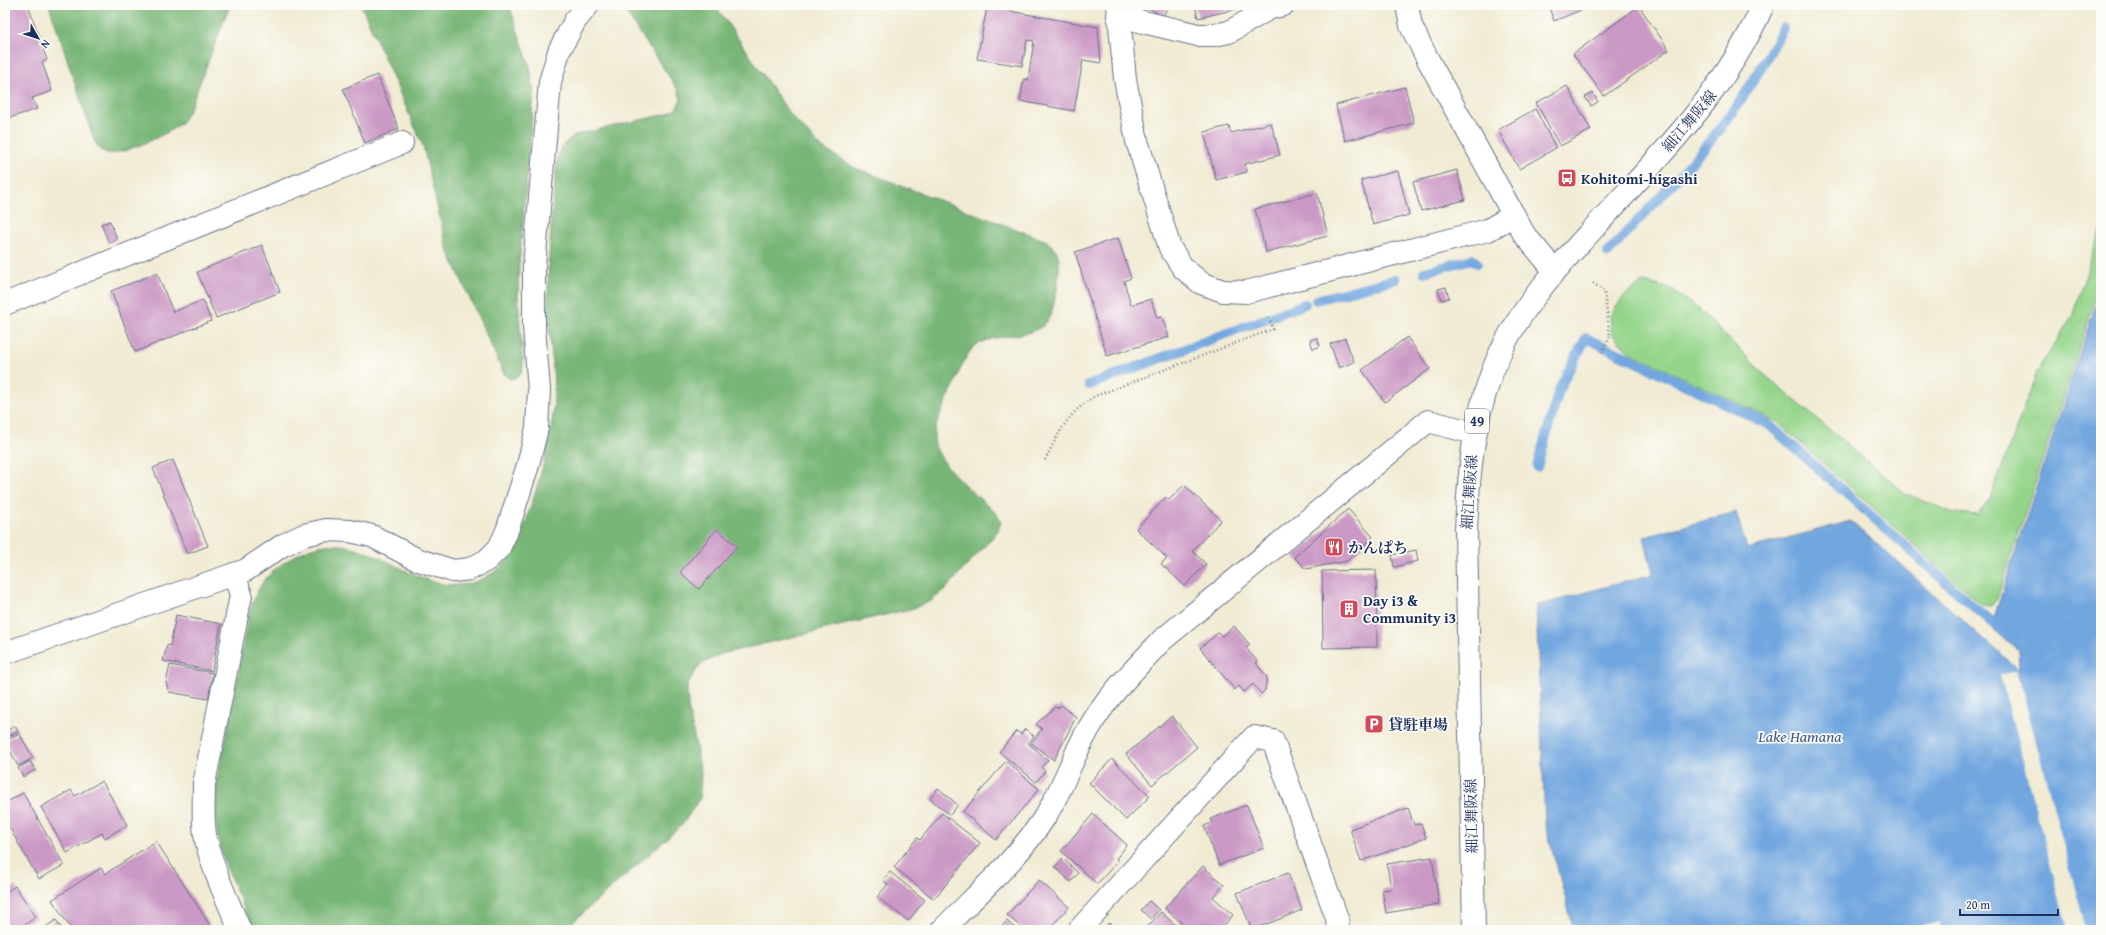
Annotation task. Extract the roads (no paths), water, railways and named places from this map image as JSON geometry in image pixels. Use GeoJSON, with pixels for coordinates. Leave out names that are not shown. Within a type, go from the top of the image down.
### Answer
{"type":"FeatureCollection","features":[{"type":"Feature","properties":{"kind":"street"},"geometry":{"type":"LineString","coordinates":[[5,653],[246,570],[283,545],[304,535],[326,530],[350,531],[372,536],[416,559],[453,571],[470,569],[487,560],[499,548],[507,532],[528,465],[537,428],[539,390],[534,327],[534,266],[550,82],[559,51],[575,21],[588,5]]}},
{"type":"Feature","properties":{"kind":"street"},"geometry":{"type":"LineString","coordinates":[[1283,5],[1270,8],[1229,32],[1214,35],[1198,35],[1114,9],[1137,141],[1170,248],[1183,268],[1201,283],[1223,291],[1246,292],[1488,230],[1514,215]]}},
{"type":"Feature","properties":{"kind":"street"},"geometry":{"type":"LineString","coordinates":[[1407,5],[1411,26],[1426,56],[1524,234],[1555,271]]}},
{"type":"Feature","properties":{"kind":"street","name":"細江舞阪線"},"geometry":{"type":"LineString","coordinates":[[1474,930],[1466,584],[1468,476],[1474,433],[1485,391],[1501,351],[1523,313],[1555,271],[1679,135],[1709,98],[1736,59],[1763,5]]}},
{"type":"Feature","properties":{"kind":"street"},"geometry":{"type":"LineString","coordinates":[[5,304],[402,143]]}},
{"type":"Feature","properties":{"kind":"street"},"geometry":{"type":"LineString","coordinates":[[942,930],[1026,842],[1045,816],[1061,788],[1088,729],[1135,669],[1161,642],[1428,421],[1474,433]]}},
{"type":"Feature","properties":{"kind":"street"},"geometry":{"type":"LineString","coordinates":[[234,574],[241,595],[204,784],[203,811],[206,838],[213,865],[240,930]]}},
{"type":"Feature","properties":{"kind":"street"},"geometry":{"type":"LineString","coordinates":[[1079,930],[1254,737],[1273,741],[1337,918],[1338,930]]}},
{"type":"Feature","properties":{"kind":"water","name":"Lake Hamana"},"geometry":{"type":"Polygon","coordinates":[[[2101,288],[2101,930],[1574,930],[1545,823],[1536,606],[1653,574],[1644,537],[1736,512],[1747,549],[1851,521],[2019,670],[2018,650],[1991,627],[2101,288]]]}},
{"type":"Feature","properties":{"kind":"waterway"},"geometry":{"type":"LineString","coordinates":[[1608,253],[1687,168],[1717,132],[1752,83],[1783,28]]}},
{"type":"Feature","properties":{"kind":"waterway"},"geometry":{"type":"LineString","coordinates":[[1424,272],[1472,259],[1477,263]]}},
{"type":"Feature","properties":{"kind":"waterway"},"geometry":{"type":"LineString","coordinates":[[1316,300],[1396,279]]}},
{"type":"Feature","properties":{"kind":"waterway"},"geometry":{"type":"LineString","coordinates":[[1089,385],[1305,304]]}},
{"type":"Feature","properties":{"kind":"waterway"},"geometry":{"type":"LineString","coordinates":[[1537,467],[1560,387],[1586,338],[1768,424],[1992,623]]}},
{"type":"Feature","properties":{"kind":"place","name":"Kohitomi-higashi"},"geometry":{"type":"Point","coordinates":[1567,178]}},
{"type":"Feature","properties":{"kind":"place","name":"かんぱち"},"geometry":{"type":"Point","coordinates":[1334,547]}},
{"type":"Feature","properties":{"kind":"place","name":"Day i3 & Community i3"},"geometry":{"type":"Point","coordinates":[1349,609]}},
{"type":"Feature","properties":{"kind":"place","name":"貸駐車場"},"geometry":{"type":"Point","coordinates":[1374,724]}}]}
